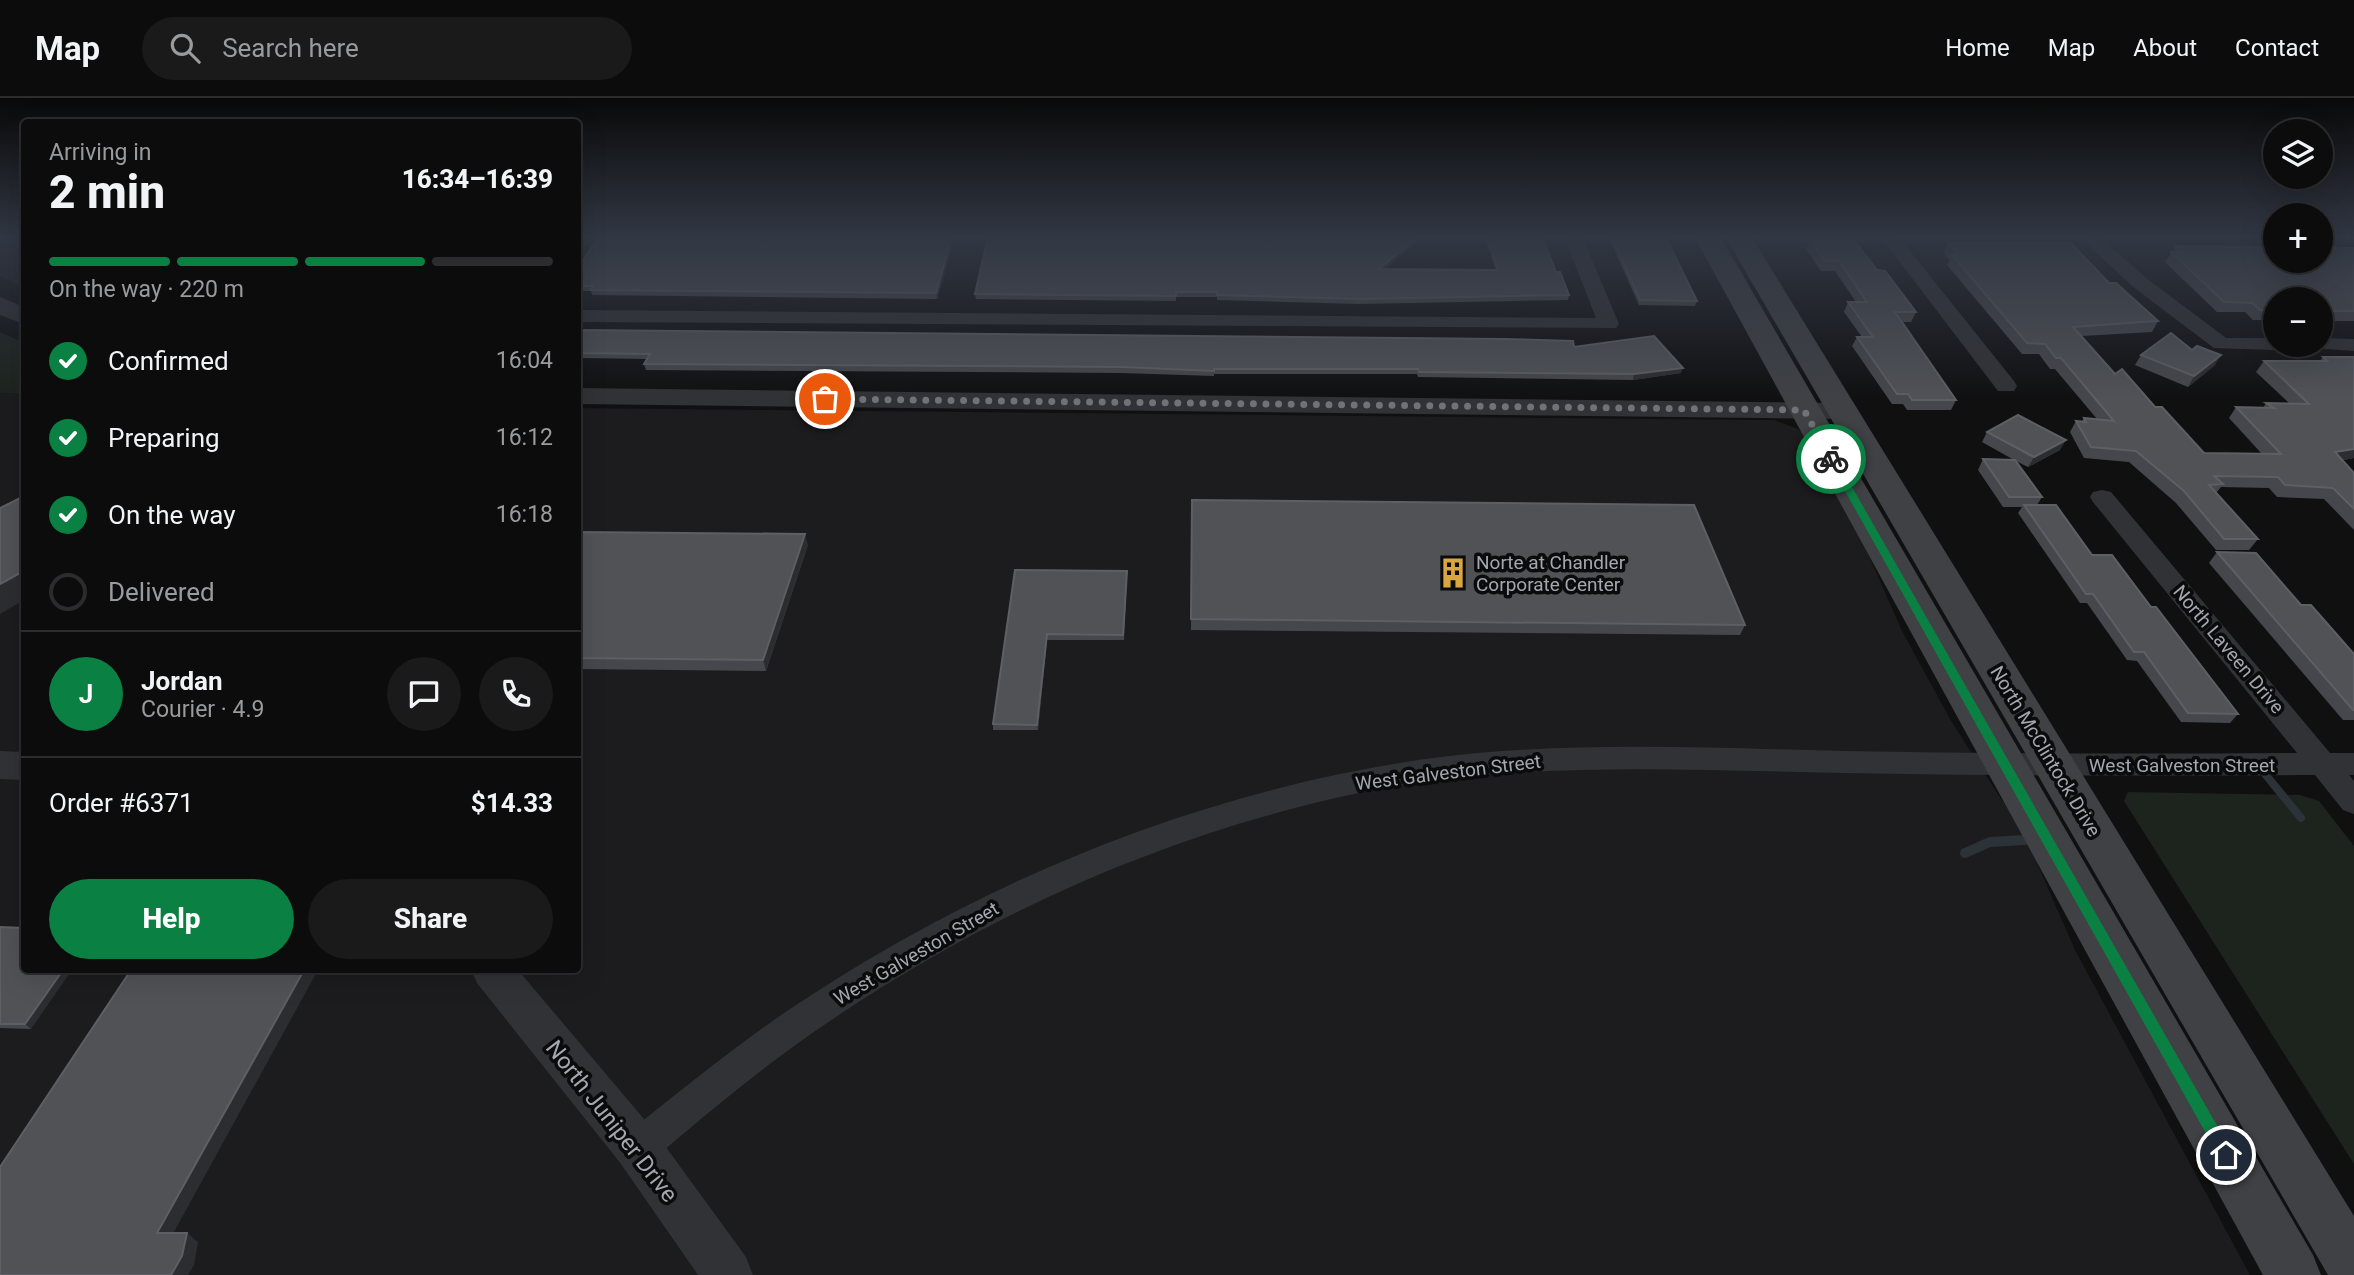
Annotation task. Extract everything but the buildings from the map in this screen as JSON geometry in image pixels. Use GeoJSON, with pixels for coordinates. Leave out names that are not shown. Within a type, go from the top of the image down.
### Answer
{"type":"FeatureCollection","features":[{"type":"Feature","properties":{"kind":"main road","name":"North McClintock Drive"},"geometry":{"type":"LineString","coordinates":[[1738,291],[2293,1275]]}},
{"type":"Feature","properties":{"kind":"main road","name":"North McClintock Drive"},"geometry":{"type":"LineString","coordinates":[[1771,291],[2354,1267]]}},
{"type":"Feature","properties":{"kind":"street"},"geometry":{"type":"LineString","coordinates":[[581,316],[1609,324],[1595,291]]}},
{"type":"Feature","properties":{"kind":"street"},"geometry":{"type":"LineString","coordinates":[[1932,291],[2006,386]]}},
{"type":"Feature","properties":{"kind":"street"},"geometry":{"type":"LineString","coordinates":[[2151,291],[2221,344],[2263,344]]}},
{"type":"Feature","properties":{"kind":"street"},"geometry":{"type":"LineString","coordinates":[[0,305],[21,316]]}},
{"type":"Feature","properties":{"kind":"street"},"geometry":{"type":"LineString","coordinates":[[2333,344],[2354,345]]}},
{"type":"Feature","properties":{"kind":"street"},"geometry":{"type":"LineString","coordinates":[[581,396],[1842,411]]}},
{"type":"Feature","properties":{"kind":"street","name":"North Laveen Drive"},"geometry":{"type":"LineString","coordinates":[[2102,497],[2354,802]]}},
{"type":"Feature","properties":{"kind":"street","name":"West Galveston Street"},"geometry":{"type":"LineString","coordinates":[[638,1147],[723,1078],[784,1034],[917,948],[1099,859],[1248,808],[1363,780],[1528,762],[1616,758],[2056,765],[2354,764]]}},
{"type":"Feature","properties":{"kind":"street"},"geometry":{"type":"LineString","coordinates":[[0,765],[21,766]]}},
{"type":"Feature","properties":{"kind":"street","name":"North Juniper Drive"},"geometry":{"type":"LineString","coordinates":[[494,973],[638,1147],[728,1275]]}},
{"type":"Feature","properties":{"kind":"shaded area"},"geometry":{"type":"Polygon","coordinates":[[[0,332],[21,342],[21,393],[0,393],[0,332]]]}},
{"type":"Feature","properties":{"kind":"shaded area"},"geometry":{"type":"Polygon","coordinates":[[[0,393],[21,393],[21,973],[581,973],[581,408],[1774,420],[1798,429],[1804,433],[1851,515],[1902,631],[1950,719],[2001,799],[2016,815],[2075,950],[2250,1275],[0,1275],[0,393]]]}},
{"type":"Feature","properties":{"kind":"shaded area"},"geometry":{"type":"Polygon","coordinates":[[[2128,792],[2300,795],[2319,801],[2354,846],[2354,1164],[2124,801],[2128,792]]]}},
{"type":"Feature","properties":{"kind":"waterway"},"geometry":{"type":"LineString","coordinates":[[2261,769],[2301,818]]}},
{"type":"Feature","properties":{"kind":"waterway"},"geometry":{"type":"LineString","coordinates":[[1965,853],[1990,842],[2025,840]]}},
{"type":"Feature","properties":{"kind":"way so far"},"geometry":{"type":"LineString","coordinates":[[825,399],[1804,410],[1831,459]]}},
{"type":"Feature","properties":{"kind":"place","name":"Norte at Chandler Corporate Center"},"geometry":{"type":"Point","coordinates":[1453,573]}},
{"type":"Feature","properties":{"kind":"route"},"geometry":{"type":"LineString","coordinates":[[1831,459],[2226,1155]]}}]}
